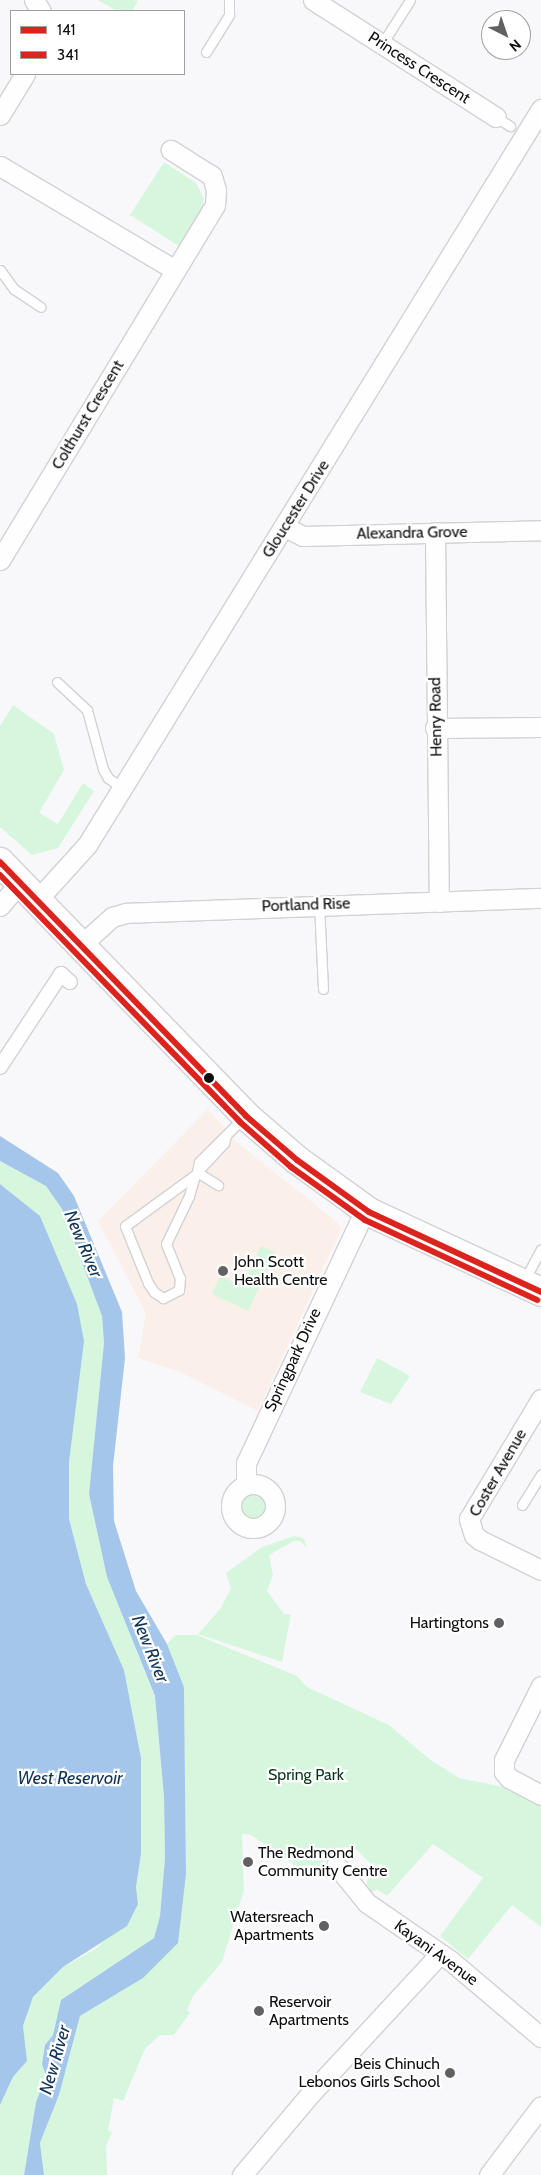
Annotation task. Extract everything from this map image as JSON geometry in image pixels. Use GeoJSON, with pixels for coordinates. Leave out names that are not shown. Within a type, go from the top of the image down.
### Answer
{"type":"FeatureCollection","features":[{"type":"Feature","properties":{"kind":"main road"},"geometry":{"type":"LineString","coordinates":[[0,862],[82,944],[246,1116],[298,1160],[365,1210],[532,1288]]}},
{"type":"Feature","properties":{"kind":"street","name":"Princess Crescent"},"geometry":{"type":"LineString","coordinates":[[313,0],[510,126]]}},
{"type":"Feature","properties":{"kind":"street"},"geometry":{"type":"LineString","coordinates":[[0,115],[24,75]]}},
{"type":"Feature","properties":{"kind":"street","name":"Gloucester Drive"},"geometry":{"type":"LineString","coordinates":[[0,906],[29,890],[87,845],[121,787],[285,527],[510,126],[541,109]]}},
{"type":"Feature","properties":{"kind":"street","name":"Colthurst Crescent"},"geometry":{"type":"LineString","coordinates":[[0,560],[215,205],[216,190],[212,176],[171,150]]}},
{"type":"Feature","properties":{"kind":"street"},"geometry":{"type":"LineString","coordinates":[[0,166],[175,270]]}},
{"type":"Feature","properties":{"kind":"street","name":"Alexandra Grove"},"geometry":{"type":"LineString","coordinates":[[285,527],[303,536],[541,530]]}},
{"type":"Feature","properties":{"kind":"street","name":"Henry Road"},"geometry":{"type":"LineString","coordinates":[[435,532],[435,728],[438,902]]}},
{"type":"Feature","properties":{"kind":"street"},"geometry":{"type":"LineString","coordinates":[[435,728],[541,727]]}},
{"type":"Feature","properties":{"kind":"street","name":"Portland Rise"},"geometry":{"type":"LineString","coordinates":[[82,944],[112,917],[126,913],[319,904],[541,898]]}},
{"type":"Feature","properties":{"kind":"street"},"geometry":{"type":"LineString","coordinates":[[0,1067],[61,974],[70,982]]}},
{"type":"Feature","properties":{"kind":"street","name":"Springpark Drive"},"geometry":{"type":"LineString","coordinates":[[246,1484],[246,1463],[365,1210]]}},
{"type":"Feature","properties":{"kind":"street","name":"Coster Avenue"},"geometry":{"type":"LineString","coordinates":[[541,1399],[470,1519],[474,1535],[491,1546],[541,1570]]}},
{"type":"Feature","properties":{"kind":"street"},"geometry":{"type":"LineString","coordinates":[[541,1686],[504,1760],[504,1772],[509,1778],[541,1795]]}},
{"type":"Feature","properties":{"kind":"street","name":"Kayani Avenue"},"geometry":{"type":"LineString","coordinates":[[336,1866],[367,1903],[440,1954],[541,2037]]}},
{"type":"Feature","properties":{"kind":"street"},"geometry":{"type":"LineString","coordinates":[[242,2175],[312,2092],[440,1954]]}},
{"type":"Feature","properties":{"kind":"street"},"geometry":{"type":"LineString","coordinates":[[489,2175],[541,2106]]}},
{"type":"Feature","properties":{"kind":"lane"},"geometry":{"type":"LineString","coordinates":[[206,52],[229,15],[229,0]]}},
{"type":"Feature","properties":{"kind":"lane"},"geometry":{"type":"LineString","coordinates":[[382,44],[410,0]]}},
{"type":"Feature","properties":{"kind":"lane"},"geometry":{"type":"LineString","coordinates":[[0,270],[14,289],[41,307]]}},
{"type":"Feature","properties":{"kind":"lane"},"geometry":{"type":"LineString","coordinates":[[57,682],[87,710],[103,769],[108,778],[121,787]]}},
{"type":"Feature","properties":{"kind":"lane"},"geometry":{"type":"LineString","coordinates":[[319,904],[323,989]]}},
{"type":"Feature","properties":{"kind":"lane"},"geometry":{"type":"LineString","coordinates":[[218,1185],[197,1172],[200,1162],[246,1116]]}},
{"type":"Feature","properties":{"kind":"lane"},"geometry":{"type":"LineString","coordinates":[[195,1175],[189,1196],[173,1227],[166,1244],[180,1278],[179,1290],[163,1298],[154,1292],[148,1283],[125,1226],[195,1175]]}},
{"type":"Feature","properties":{"kind":"lane"},"geometry":{"type":"LineString","coordinates":[[532,1288],[541,1249]]}},
{"type":"Feature","properties":{"kind":"lane"},"geometry":{"type":"LineString","coordinates":[[522,1505],[541,1474]]}},
{"type":"Feature","properties":{"kind":"shaded area","name":"John Scott Health Centre"},"geometry":{"type":"Polygon","coordinates":[[[208,1109],[240,1145],[337,1222],[341,1229],[258,1411],[180,1372],[138,1358],[146,1313],[98,1221],[208,1109]]]}},
{"type":"Feature","properties":{"kind":"green space"},"geometry":{"type":"Polygon","coordinates":[[[98,0],[138,1],[133,10],[115,10],[98,0]]]}},
{"type":"Feature","properties":{"kind":"green space"},"geometry":{"type":"Polygon","coordinates":[[[164,162],[196,183],[204,199],[202,209],[179,246],[130,215],[164,162]]]}},
{"type":"Feature","properties":{"kind":"green space"},"geometry":{"type":"Polygon","coordinates":[[[13,705],[54,734],[64,770],[39,813],[58,824],[83,783],[94,791],[58,848],[32,855],[0,827],[0,726],[13,705]]]}},
{"type":"Feature","properties":{"kind":"green space"},"geometry":{"type":"Polygon","coordinates":[[[0,1161],[46,1186],[62,1209],[102,1316],[104,1343],[89,1494],[107,1577],[155,1697],[164,1797],[165,1858],[160,1916],[154,1938],[61,2000],[53,2035],[45,2045],[42,2064],[46,2076],[36,2102],[24,2175],[0,2175],[0,2105],[13,2077],[27,2061],[23,2026],[33,1997],[63,1967],[97,1948],[138,1904],[136,1887],[141,1854],[141,1758],[124,1670],[86,1584],[69,1519],[69,1462],[40,1216],[0,1184],[0,1161]]]}},
{"type":"Feature","properties":{"kind":"green space"},"geometry":{"type":"Polygon","coordinates":[[[261,1246],[276,1253],[248,1311],[212,1294],[220,1276],[237,1284],[242,1273],[247,1275],[261,1246]]]}},
{"type":"Feature","properties":{"kind":"green space"},"geometry":{"type":"Polygon","coordinates":[[[377,1358],[410,1376],[391,1404],[360,1392],[377,1358]]]}},
{"type":"Feature","properties":{"kind":"green space"},"geometry":{"type":"Polygon","coordinates":[[[252,1494],[261,1498],[265,1507],[261,1516],[252,1520],[243,1516],[239,1507],[243,1498],[252,1494]]]}},
{"type":"Feature","properties":{"kind":"green space"},"geometry":{"type":"Polygon","coordinates":[[[294,1536],[304,1538],[307,1548],[300,1541],[294,1541],[269,1555],[273,1575],[267,1591],[284,1614],[291,1614],[282,1662],[198,1634],[221,1608],[231,1588],[226,1573],[262,1547],[294,1536]]]}},
{"type":"Feature","properties":{"kind":"green space","name":"Spring Park"},"geometry":{"type":"Polygon","coordinates":[[[175,1635],[197,1635],[297,1676],[307,1687],[389,1725],[428,1758],[459,1778],[503,1787],[541,1806],[541,1927],[512,1905],[468,1959],[440,1936],[483,1878],[433,1844],[387,1896],[377,1889],[371,1893],[366,1885],[372,1865],[357,1850],[346,1847],[333,1852],[310,1876],[251,1835],[242,1834],[244,1890],[222,1962],[193,1996],[187,2010],[190,2013],[174,2035],[160,2035],[145,2049],[123,2101],[114,2098],[108,2130],[112,2132],[106,2147],[107,2175],[44,2175],[40,2143],[59,2095],[80,2016],[143,1978],[186,1874],[184,1687],[167,1644],[175,1635]]]}},
{"type":"Feature","properties":{"kind":"water","name":"New River"},"geometry":{"type":"Polygon","coordinates":[[[0,1136],[58,1173],[74,1196],[122,1312],[125,1358],[113,1466],[114,1521],[136,1591],[167,1644],[184,1687],[186,1874],[178,1943],[143,1978],[80,2016],[59,2095],[40,2143],[44,2175],[24,2175],[36,2102],[46,2076],[42,2064],[45,2045],[53,2035],[61,2000],[154,1938],[160,1916],[165,1858],[164,1797],[155,1696],[107,1577],[89,1494],[104,1343],[102,1316],[62,1209],[46,1186],[0,1161],[0,1136]]]}},
{"type":"Feature","properties":{"kind":"water","name":"West Reservoir"},"geometry":{"type":"Polygon","coordinates":[[[0,1184],[40,1216],[77,1304],[84,1341],[69,1462],[69,1519],[86,1584],[124,1670],[141,1758],[141,1854],[136,1887],[138,1904],[127,1926],[63,1967],[33,1997],[23,2026],[27,2061],[13,2077],[0,2105],[0,1184]]]}},
{"type":"Feature","properties":{"kind":"transit line","name":"141"},"geometry":{"type":"LineString","coordinates":[[0,862],[246,1116],[297,1160],[369,1212],[541,1292]]}},
{"type":"Feature","properties":{"kind":"transit line","name":"341"},"geometry":{"type":"LineString","coordinates":[[0,875],[240,1122],[291,1167],[365,1220],[537,1300]]}},
{"type":"Feature","properties":{"kind":"place","name":"John Scott Health Centre"},"geometry":{"type":"Point","coordinates":[223,1271]}},
{"type":"Feature","properties":{"kind":"place","name":"Hartingtons"},"geometry":{"type":"Point","coordinates":[499,1623]}},
{"type":"Feature","properties":{"kind":"place","name":"The Redmond Community Centre"},"geometry":{"type":"Point","coordinates":[248,1862]}},
{"type":"Feature","properties":{"kind":"place","name":"Watersreach Apartments"},"geometry":{"type":"Point","coordinates":[324,1926]}},
{"type":"Feature","properties":{"kind":"place","name":"Reservoir Apartments"},"geometry":{"type":"Point","coordinates":[259,2011]}},
{"type":"Feature","properties":{"kind":"place","name":"Beis Chinuch Lebonos Girls School"},"geometry":{"type":"Point","coordinates":[450,2073]}}]}
